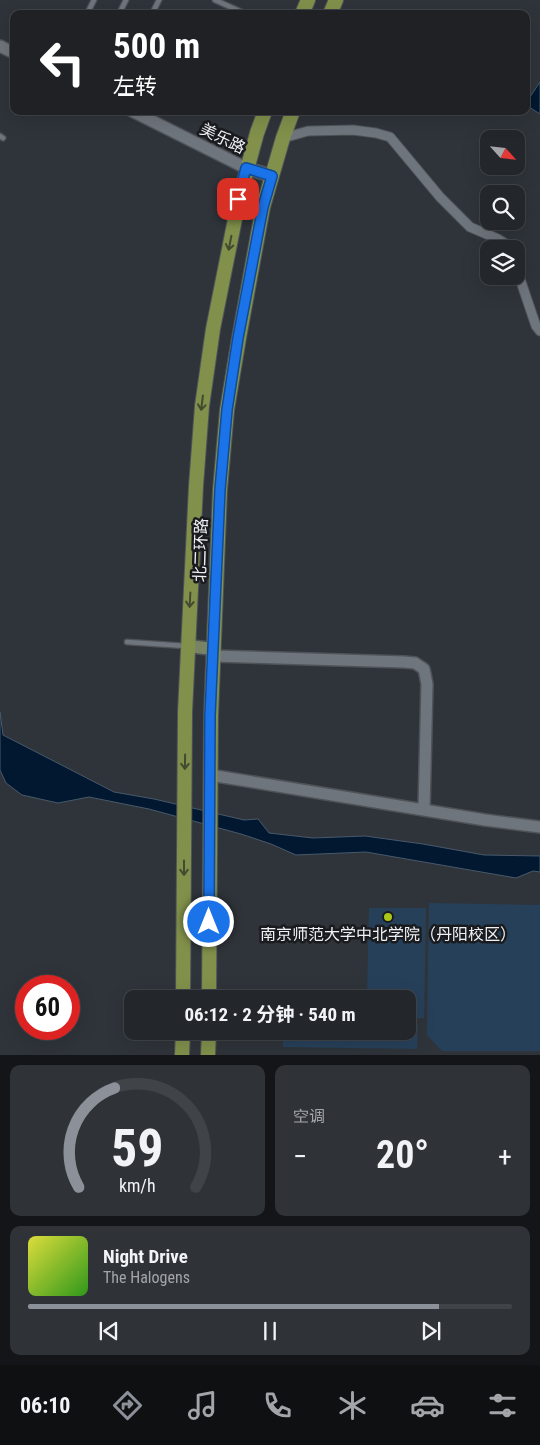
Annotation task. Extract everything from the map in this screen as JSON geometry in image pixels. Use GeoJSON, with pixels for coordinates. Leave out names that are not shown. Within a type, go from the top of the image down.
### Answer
{"type":"FeatureCollection","features":[{"type":"Feature","properties":{"kind":"main road","name":"北二环路"},"geometry":{"type":"LineString","coordinates":[[183,990],[185,712],[196,486],[202,406],[214,320],[238,199],[264,115]]}},
{"type":"Feature","properties":{"kind":"main road","name":"北二环路"},"geometry":{"type":"LineString","coordinates":[[209,990],[210,716],[220,490],[227,410],[238,338],[263,207],[292,115]]}},
{"type":"Feature","properties":{"kind":"main road"},"geometry":{"type":"LineString","coordinates":[[246,168],[272,176]]}},
{"type":"Feature","properties":{"kind":"main road"},"geometry":{"type":"LineString","coordinates":[[188,646],[213,653]]}},
{"type":"Feature","properties":{"kind":"main road"},"geometry":{"type":"LineString","coordinates":[[182,1055],[183,1040]]}},
{"type":"Feature","properties":{"kind":"main road"},"geometry":{"type":"LineString","coordinates":[[208,1040],[208,1055]]}},
{"type":"Feature","properties":{"kind":"street","name":"美乐路"},"geometry":{"type":"LineString","coordinates":[[140,115],[246,168]]}},
{"type":"Feature","properties":{"kind":"street"},"geometry":{"type":"LineString","coordinates":[[283,138],[308,131],[346,130],[376,132],[390,137],[440,197],[470,227],[500,240]]}},
{"type":"Feature","properties":{"kind":"street"},"geometry":{"type":"LineString","coordinates":[[522,285],[536,326],[540,331]]}},
{"type":"Feature","properties":{"kind":"street"},"geometry":{"type":"LineString","coordinates":[[213,653],[404,662],[415,663],[424,669],[427,684],[424,810]]}},
{"type":"Feature","properties":{"kind":"street"},"geometry":{"type":"LineString","coordinates":[[210,775],[540,827]]}},
{"type":"Feature","properties":{"kind":"lane"},"geometry":{"type":"LineString","coordinates":[[216,0],[237,10]]}},
{"type":"Feature","properties":{"kind":"lane"},"geometry":{"type":"LineString","coordinates":[[127,642],[188,646]]}},
{"type":"Feature","properties":{"kind":"shaded area"},"geometry":{"type":"Polygon","coordinates":[[[540,82],[540,114],[530,108],[530,97],[540,82]]]}},
{"type":"Feature","properties":{"kind":"shaded area"},"geometry":{"type":"Polygon","coordinates":[[[0,712],[3,735],[114,792],[154,799],[244,820],[258,819],[269,833],[313,838],[365,836],[484,855],[540,856],[540,872],[533,871],[516,878],[366,852],[296,855],[241,834],[149,809],[89,797],[58,803],[22,795],[6,783],[0,770],[0,712]]]}},
{"type":"Feature","properties":{"kind":"shaded area"},"geometry":{"type":"Polygon","coordinates":[[[429,903],[540,905],[540,1051],[442,1051],[427,1035],[429,903]]]}},
{"type":"Feature","properties":{"kind":"shaded area"},"geometry":{"type":"Polygon","coordinates":[[[369,908],[426,908],[424,1018],[416,1018],[416,990],[367,990],[369,908]]]}},
{"type":"Feature","properties":{"kind":"shaded area"},"geometry":{"type":"Polygon","coordinates":[[[416,1024],[418,1024],[417,1049],[283,1047],[283,1040],[416,1040],[416,1024]]]}},
{"type":"Feature","properties":{"kind":"place","name":"南京师范大学中北学院（丹阳校区）"},"geometry":{"type":"Point","coordinates":[388,917]}},
{"type":"Feature","properties":{"kind":"route"},"geometry":{"type":"LineString","coordinates":[[209,922],[210,716],[220,490],[227,410],[238,338],[263,207],[272,176],[246,168],[238,199]]}}]}
